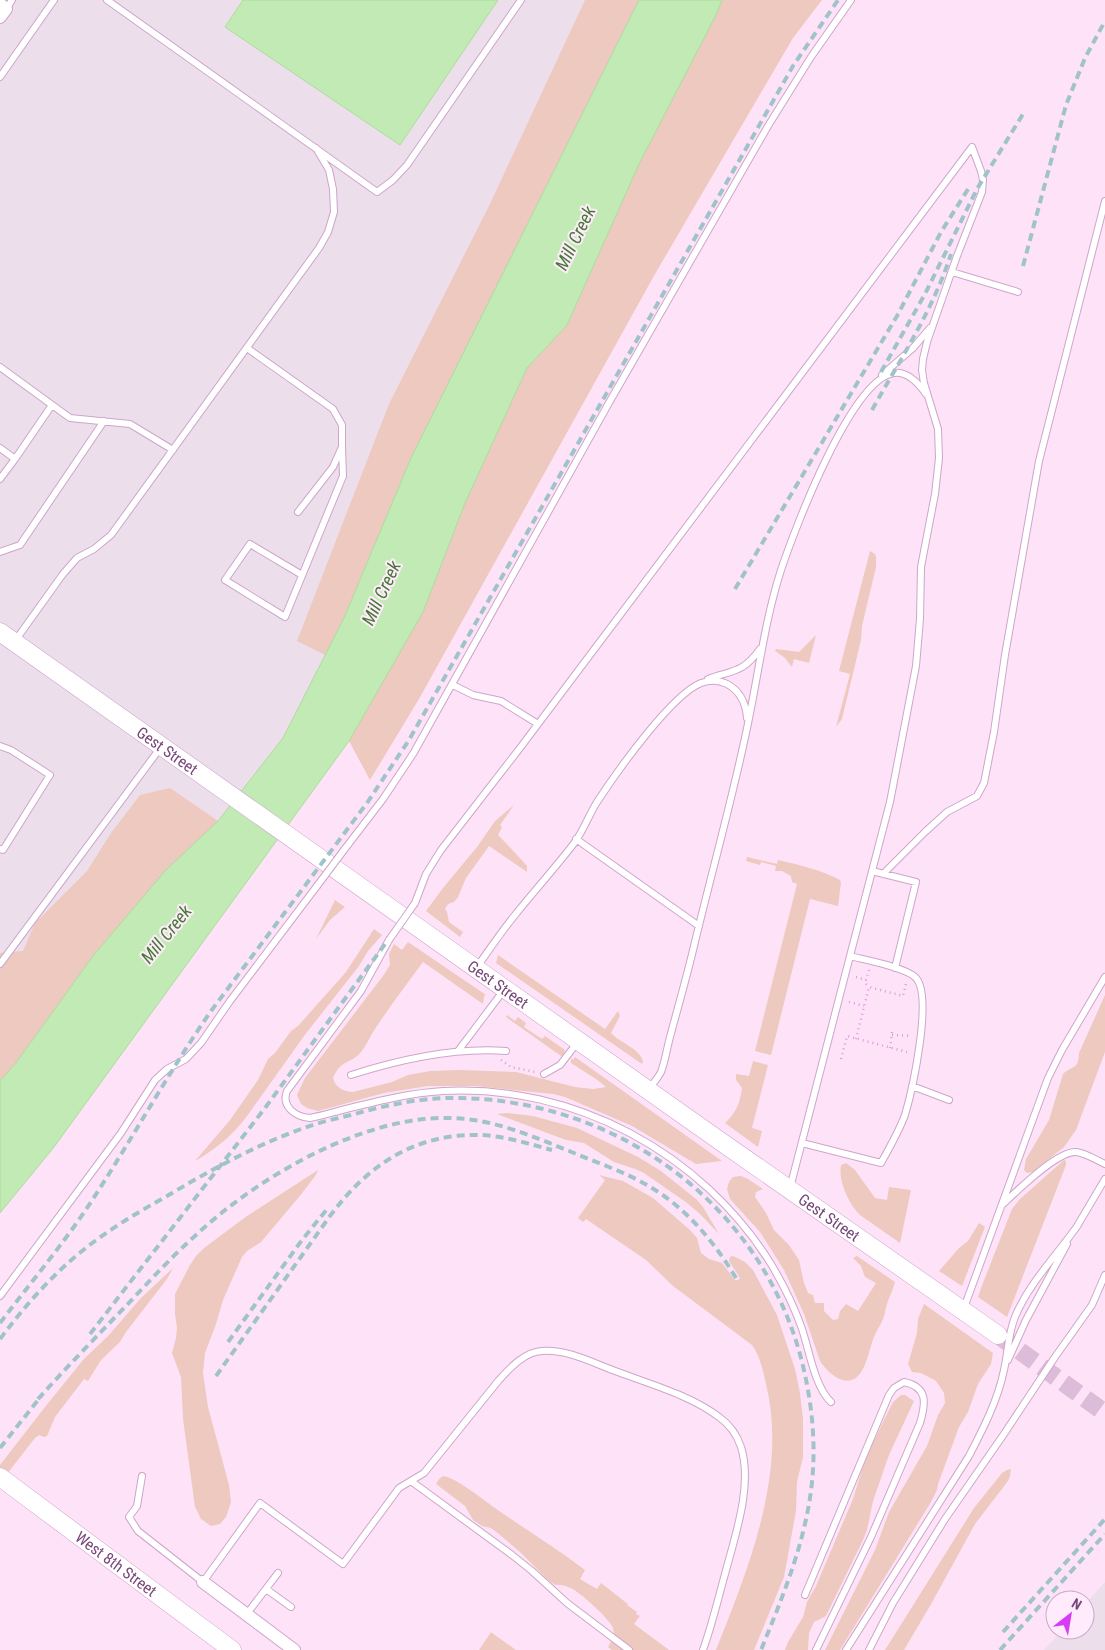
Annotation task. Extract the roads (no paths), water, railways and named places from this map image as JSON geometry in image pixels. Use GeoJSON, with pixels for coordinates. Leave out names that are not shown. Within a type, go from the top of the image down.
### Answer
{"type":"FeatureCollection","features":[{"type":"Feature","properties":{"kind":"street","name":"Gest Street"},"geometry":{"type":"LineString","coordinates":[[7,637],[504,989],[998,1335]]}},
{"type":"Feature","properties":{"kind":"street","name":"West 8th Street"},"geometry":{"type":"LineString","coordinates":[[0,1477],[232,1650]]}},
{"type":"Feature","properties":{"kind":"street"},"geometry":{"type":"LineString","coordinates":[[203,1582],[294,1650]]}},
{"type":"Feature","properties":{"kind":"lane"},"geometry":{"type":"LineString","coordinates":[[0,77],[54,0]]}},
{"type":"Feature","properties":{"kind":"lane"},"geometry":{"type":"LineString","coordinates":[[107,0],[377,192],[393,180],[407,164],[521,0]]}},
{"type":"Feature","properties":{"kind":"lane"},"geometry":{"type":"LineString","coordinates":[[0,1296],[121,1133],[155,1080],[168,1069],[186,1059],[201,1043],[230,1001],[383,799],[413,754],[615,393],[768,126],[806,64],[850,0]]}},
{"type":"Feature","properties":{"kind":"lane"},"geometry":{"type":"LineString","coordinates":[[789,1189],[890,802],[916,658],[920,619],[922,558],[935,494],[939,458],[938,429],[924,383],[922,365],[927,342],[982,192],[983,180],[981,171],[972,147],[435,859],[426,874],[415,903],[389,940],[372,974],[287,1091],[286,1099],[292,1111],[300,1116],[310,1118],[400,1096],[458,1091],[508,1095],[574,1109],[620,1128],[662,1152],[694,1176],[723,1202],[751,1234],[772,1265],[792,1303],[821,1390],[831,1402]]}},
{"type":"Feature","properties":{"kind":"lane"},"geometry":{"type":"LineString","coordinates":[[7,637],[76,558],[94,548],[111,535],[319,248],[328,232],[334,212],[333,189],[329,170],[316,148]]}},
{"type":"Feature","properties":{"kind":"lane"},"geometry":{"type":"LineString","coordinates":[[883,874],[924,832],[947,812],[975,797],[984,783],[1039,461],[1105,201]]}},
{"type":"Feature","properties":{"kind":"lane"},"geometry":{"type":"LineString","coordinates":[[952,272],[1018,292]]}},
{"type":"Feature","properties":{"kind":"lane"},"geometry":{"type":"LineString","coordinates":[[648,1090],[661,1072],[746,734],[763,641],[777,583],[802,512],[853,410],[885,373],[923,338],[940,309]]}},
{"type":"Feature","properties":{"kind":"lane"},"geometry":{"type":"LineString","coordinates":[[247,348],[332,409],[342,425],[343,476],[302,576],[285,617],[225,580],[250,544],[302,576]]}},
{"type":"Feature","properties":{"kind":"lane"},"geometry":{"type":"LineString","coordinates":[[0,367],[70,418],[130,424],[173,450]]}},
{"type":"Feature","properties":{"kind":"lane"},"geometry":{"type":"LineString","coordinates":[[868,391],[884,376],[900,373],[915,382],[930,402]]}},
{"type":"Feature","properties":{"kind":"lane"},"geometry":{"type":"LineString","coordinates":[[0,478],[52,405]]}},
{"type":"Feature","properties":{"kind":"lane"},"geometry":{"type":"LineString","coordinates":[[0,552],[20,545],[104,421]]}},
{"type":"Feature","properties":{"kind":"lane"},"geometry":{"type":"LineString","coordinates":[[298,512],[333,466],[342,447]]}},
{"type":"Feature","properties":{"kind":"lane"},"geometry":{"type":"LineString","coordinates":[[0,448],[15,459]]}},
{"type":"Feature","properties":{"kind":"lane"},"geometry":{"type":"LineString","coordinates":[[476,968],[514,916],[576,839],[602,796],[657,721],[673,704],[700,683],[742,668],[760,649],[763,641]]}},
{"type":"Feature","properties":{"kind":"lane"},"geometry":{"type":"LineString","coordinates":[[700,683],[720,682],[731,686],[737,691],[747,711],[746,734]]}},
{"type":"Feature","properties":{"kind":"lane"},"geometry":{"type":"LineString","coordinates":[[453,685],[473,695],[501,701],[538,724]]}},
{"type":"Feature","properties":{"kind":"lane"},"geometry":{"type":"LineString","coordinates":[[0,746],[11,750],[50,775],[3,850],[0,849]]}},
{"type":"Feature","properties":{"kind":"lane"},"geometry":{"type":"LineString","coordinates":[[0,964],[162,746]]}},
{"type":"Feature","properties":{"kind":"lane"},"geometry":{"type":"LineString","coordinates":[[576,839],[699,926]]}},
{"type":"Feature","properties":{"kind":"lane"},"geometry":{"type":"LineString","coordinates":[[872,870],[916,882],[895,968]]}},
{"type":"Feature","properties":{"kind":"lane"},"geometry":{"type":"LineString","coordinates":[[802,1143],[881,1163],[903,1118],[912,1086],[918,1055],[923,1006],[921,990],[917,979],[909,973],[895,968],[850,956]]}},
{"type":"Feature","properties":{"kind":"lane"},"geometry":{"type":"LineString","coordinates":[[963,1311],[1048,1078],[1062,1050],[1105,977]]}},
{"type":"Feature","properties":{"kind":"lane"},"geometry":{"type":"LineString","coordinates":[[458,1051],[504,989]]}},
{"type":"Feature","properties":{"kind":"lane"},"geometry":{"type":"LineString","coordinates":[[544,1074],[560,1065],[579,1041]]}},
{"type":"Feature","properties":{"kind":"lane"},"geometry":{"type":"LineString","coordinates":[[351,1075],[392,1063],[458,1051],[506,1051]]}},
{"type":"Feature","properties":{"kind":"lane"},"geometry":{"type":"LineString","coordinates":[[912,1086],[949,1100]]}},
{"type":"Feature","properties":{"kind":"lane"},"geometry":{"type":"LineString","coordinates":[[1002,1204],[1046,1166],[1064,1155],[1075,1152],[1105,1164]]}},
{"type":"Feature","properties":{"kind":"lane"},"geometry":{"type":"LineString","coordinates":[[846,1650],[969,1456],[991,1411],[1004,1370],[1026,1320],[1105,1179]]}},
{"type":"Feature","properties":{"kind":"lane"},"geometry":{"type":"LineString","coordinates":[[1004,1370],[1011,1327],[1015,1316],[1043,1271],[1078,1225]]}},
{"type":"Feature","properties":{"kind":"lane"},"geometry":{"type":"LineString","coordinates":[[869,1650],[893,1603],[922,1556],[1055,1356],[1092,1305],[1105,1275]]}},
{"type":"Feature","properties":{"kind":"lane"},"geometry":{"type":"LineString","coordinates":[[142,1476],[137,1506],[129,1517],[138,1531],[203,1582],[260,1503],[344,1564],[399,1488],[424,1473],[499,1380],[517,1362],[536,1352],[548,1351],[572,1355],[678,1395],[706,1409],[724,1422],[735,1435],[742,1449],[744,1478],[742,1503],[734,1542],[713,1621],[703,1650]]}},
{"type":"Feature","properties":{"kind":"lane"},"geometry":{"type":"LineString","coordinates":[[805,1595],[889,1395],[894,1388],[904,1382],[912,1385],[921,1392],[925,1399],[920,1423],[896,1476],[872,1538],[816,1650]]}},
{"type":"Feature","properties":{"kind":"lane"},"geometry":{"type":"LineString","coordinates":[[411,1481],[512,1555],[567,1603],[629,1650]]}},
{"type":"Feature","properties":{"kind":"lane"},"geometry":{"type":"LineString","coordinates":[[246,1614],[278,1573]]}},
{"type":"Feature","properties":{"kind":"lane"},"geometry":{"type":"LineString","coordinates":[[266,1589],[290,1607]]}},
{"type":"Feature","properties":{"kind":"water"},"geometry":{"type":"Polygon","coordinates":[[[243,0],[498,0],[400,145],[225,27],[243,0]]]}},
{"type":"Feature","properties":{"kind":"water","name":"Mill Creek"},"geometry":{"type":"Polygon","coordinates":[[[639,0],[722,0],[639,164],[567,325],[527,368],[465,503],[423,612],[349,741],[54,1147],[0,1213],[0,1081],[16,1063],[93,956],[165,871],[218,821],[283,738],[344,618],[411,458],[639,0]]]}},
{"type":"Feature","properties":{"kind":"tunnel"},"geometry":{"type":"LineString","coordinates":[[998,1335],[1105,1413]]}},
{"type":"Feature","properties":{"kind":"railway"},"geometry":{"type":"LineString","coordinates":[[0,1323],[85,1211],[211,1011],[367,803],[409,740],[793,66],[838,0]]}},
{"type":"Feature","properties":{"kind":"railway"},"geometry":{"type":"LineString","coordinates":[[1023,266],[1066,105],[1085,58],[1105,21]]}},
{"type":"Feature","properties":{"kind":"railway"},"geometry":{"type":"LineString","coordinates":[[881,372],[925,294],[977,189],[1023,114]]}},
{"type":"Feature","properties":{"kind":"railway"},"geometry":{"type":"LineString","coordinates":[[735,589],[897,316],[941,232],[970,186]]}},
{"type":"Feature","properties":{"kind":"railway"},"geometry":{"type":"LineString","coordinates":[[872,410],[926,314],[944,275],[951,254]]}},
{"type":"Feature","properties":{"kind":"railway"},"geometry":{"type":"LineString","coordinates":[[90,1334],[265,1108],[388,940]]}},
{"type":"Feature","properties":{"kind":"railway"},"geometry":{"type":"LineString","coordinates":[[0,1339],[32,1299],[56,1274],[81,1251],[121,1223],[215,1168],[266,1143],[301,1129],[391,1105],[418,1100],[446,1098],[519,1104],[576,1119],[629,1142],[677,1174],[720,1212],[756,1257],[784,1309],[806,1380],[811,1409],[814,1453],[812,1482],[805,1526],[785,1589],[761,1650]]}},
{"type":"Feature","properties":{"kind":"railway"},"geometry":{"type":"LineString","coordinates":[[38,1399],[177,1253],[221,1213],[281,1172],[314,1154],[348,1138],[383,1127],[418,1120],[451,1118],[499,1125],[544,1141],[633,1178],[665,1197],[689,1217],[710,1240],[736,1278]]}},
{"type":"Feature","properties":{"kind":"railway"},"geometry":{"type":"LineString","coordinates":[[216,1376],[330,1216],[360,1182],[377,1167],[414,1146],[457,1136],[481,1135],[499,1137],[552,1150]]}},
{"type":"Feature","properties":{"kind":"railway"},"geometry":{"type":"LineString","coordinates":[[228,1342],[302,1240],[328,1208]]}},
{"type":"Feature","properties":{"kind":"railway"},"geometry":{"type":"LineString","coordinates":[[0,1448],[42,1395]]}},
{"type":"Feature","properties":{"kind":"railway"},"geometry":{"type":"LineString","coordinates":[[1003,1632],[1105,1519]]}},
{"type":"Feature","properties":{"kind":"railway"},"geometry":{"type":"LineString","coordinates":[[1000,1650],[1105,1534]]}}]}
